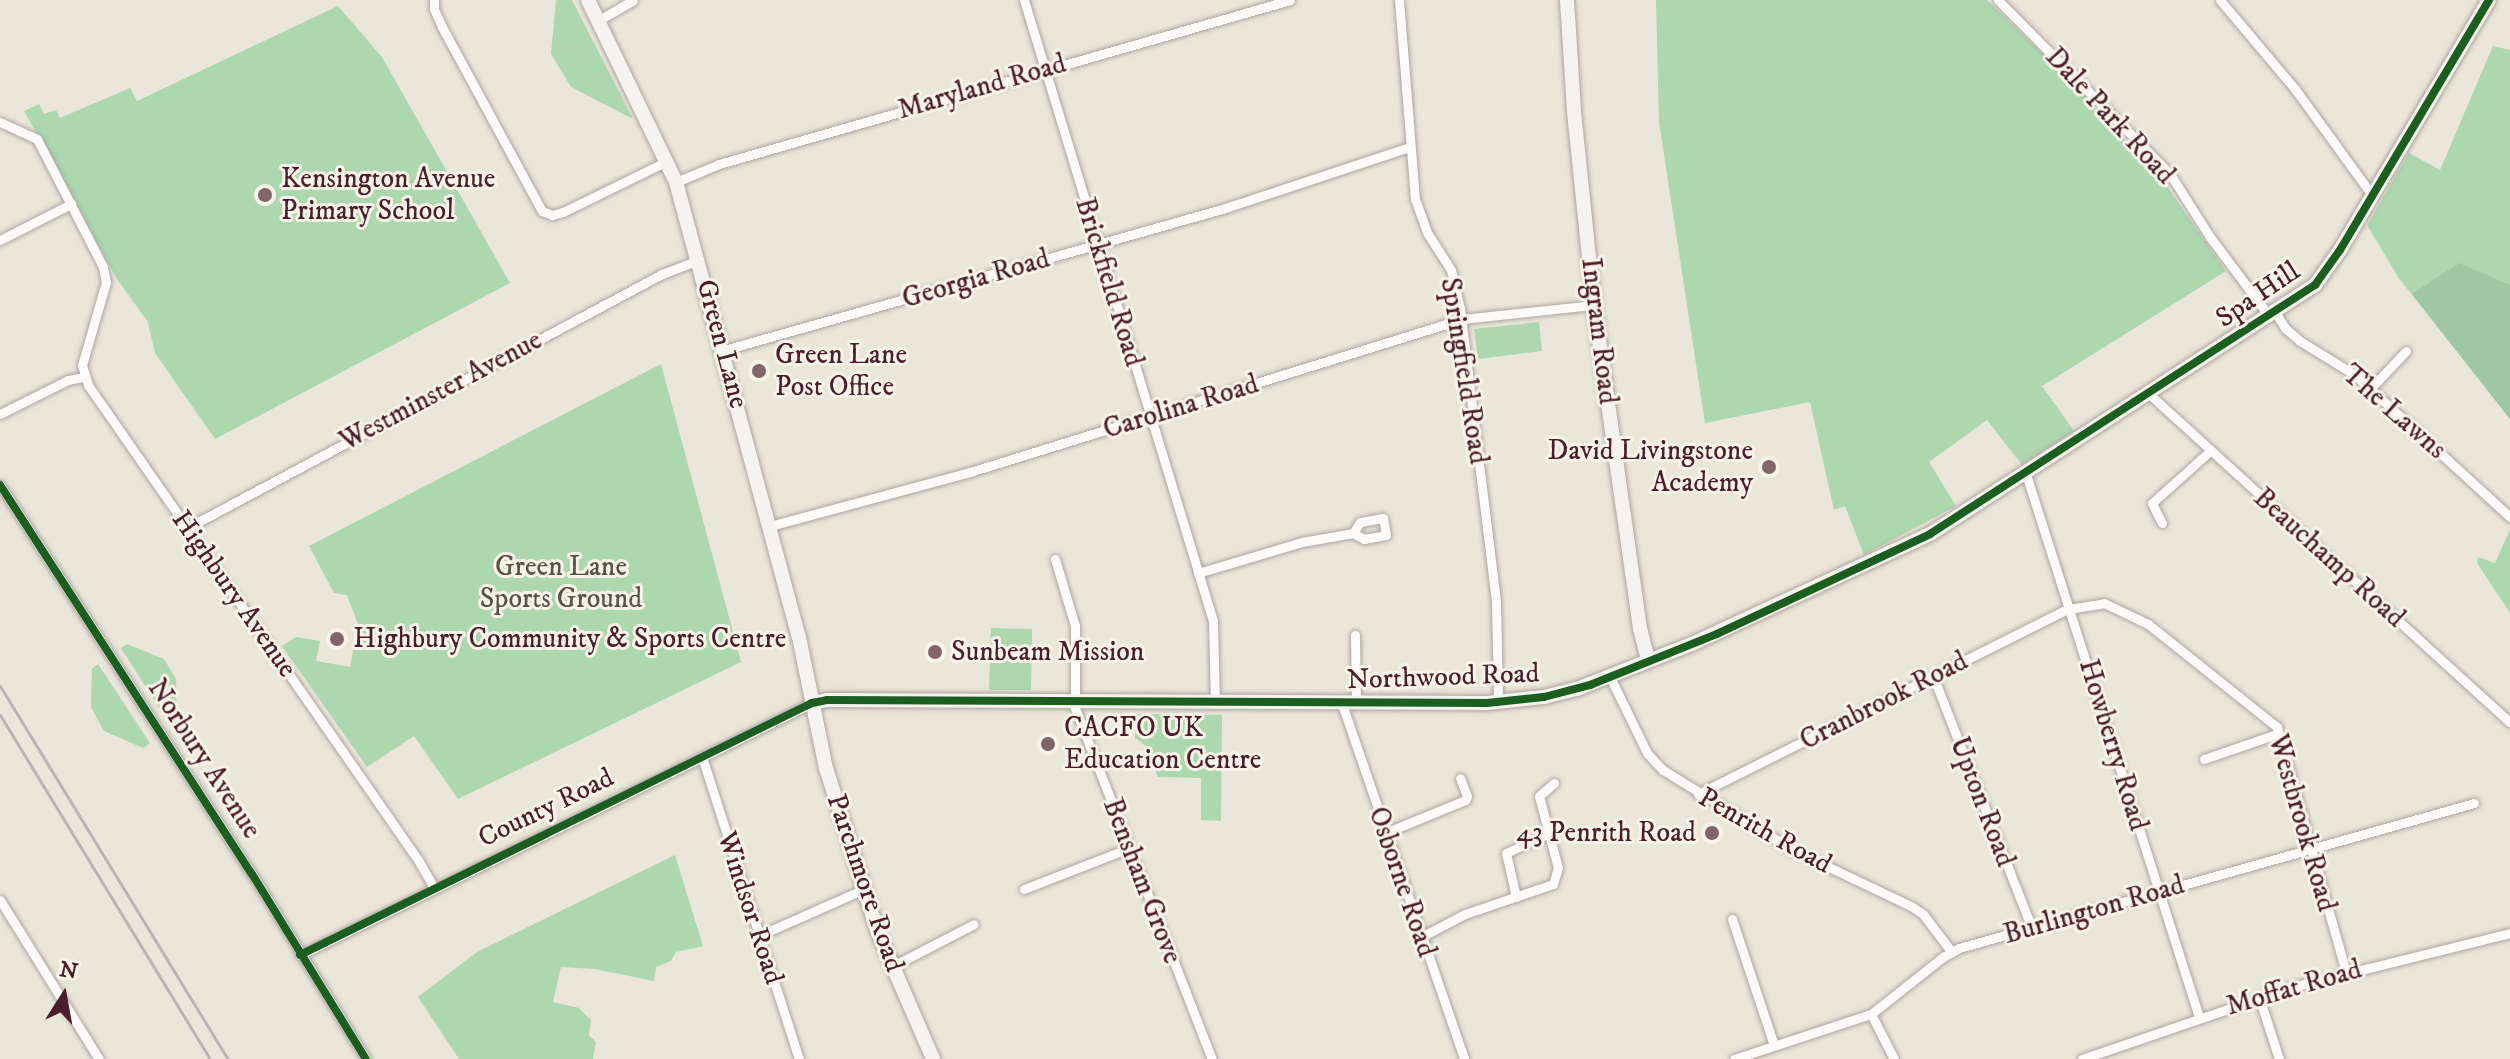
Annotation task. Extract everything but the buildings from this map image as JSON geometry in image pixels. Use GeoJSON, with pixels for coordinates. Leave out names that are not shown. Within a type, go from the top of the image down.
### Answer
{"type":"FeatureCollection","features":[{"type":"Feature","properties":{"kind":"street"},"geometry":{"type":"LineString","coordinates":[[434,0],[434,9],[442,27],[542,211],[552,215],[563,212],[667,161]]}},
{"type":"Feature","properties":{"kind":"street","name":"Green Lane"},"geometry":{"type":"LineString","coordinates":[[588,0],[676,182],[770,526],[812,703]]}},
{"type":"Feature","properties":{"kind":"street"},"geometry":{"type":"LineString","coordinates":[[599,20],[633,0]]}},
{"type":"Feature","properties":{"kind":"street","name":"Brickfield Road"},"geometry":{"type":"LineString","coordinates":[[1024,0],[1215,632],[1215,704]]}},
{"type":"Feature","properties":{"kind":"street","name":"Maryland Road"},"geometry":{"type":"LineString","coordinates":[[676,182],[719,164],[1290,0]]}},
{"type":"Feature","properties":{"kind":"street","name":"Springfield Road"},"geometry":{"type":"LineString","coordinates":[[1399,0],[1409,147],[1418,210],[1451,270],[1462,319],[1496,603],[1498,701]]}},
{"type":"Feature","properties":{"kind":"street","name":"Ingram Road"},"geometry":{"type":"LineString","coordinates":[[1567,0],[1574,112],[1594,305],[1640,628],[1648,659]]}},
{"type":"Feature","properties":{"kind":"street","name":"Dale Park Road"},"geometry":{"type":"LineString","coordinates":[[1998,0],[2170,174],[2210,237],[2272,314]]}},
{"type":"Feature","properties":{"kind":"street"},"geometry":{"type":"LineString","coordinates":[[2220,0],[2295,89],[2372,195]]}},
{"type":"Feature","properties":{"kind":"street","name":"Spa Hill"},"geometry":{"type":"LineString","coordinates":[[2026,474],[2321,279],[2489,0]]}},
{"type":"Feature","properties":{"kind":"street"},"geometry":{"type":"LineString","coordinates":[[0,122],[37,139],[106,276],[83,359],[84,377],[68,380],[0,414]]}},
{"type":"Feature","properties":{"kind":"street","name":"Georgia Road"},"geometry":{"type":"LineString","coordinates":[[724,350],[1279,191],[1409,147]]}},
{"type":"Feature","properties":{"kind":"street"},"geometry":{"type":"LineString","coordinates":[[0,240],[71,204]]}},
{"type":"Feature","properties":{"kind":"street","name":"Westminster Avenue"},"geometry":{"type":"LineString","coordinates":[[187,528],[662,274],[699,260]]}},
{"type":"Feature","properties":{"kind":"street","name":"Carolina Road"},"geometry":{"type":"LineString","coordinates":[[770,526],[892,495],[1462,319],[1594,305]]}},
{"type":"Feature","properties":{"kind":"street","name":"The Lawns"},"geometry":{"type":"LineString","coordinates":[[2272,314],[2300,341],[2371,388],[2510,517]]}},
{"type":"Feature","properties":{"kind":"street"},"geometry":{"type":"LineString","coordinates":[[2371,388],[2406,351]]}},
{"type":"Feature","properties":{"kind":"street","name":"Highbury Avenue"},"geometry":{"type":"LineString","coordinates":[[84,377],[418,860],[434,888]]}},
{"type":"Feature","properties":{"kind":"street","name":"Beauchamp Road"},"geometry":{"type":"LineString","coordinates":[[2148,393],[2510,722]]}},
{"type":"Feature","properties":{"kind":"street"},"geometry":{"type":"LineString","coordinates":[[2162,523],[2152,503],[2211,450]]}},
{"type":"Feature","properties":{"kind":"street","name":"Northwood Road"},"geometry":{"type":"LineString","coordinates":[[812,703],[837,700],[1349,704],[1544,697],[1610,677],[1648,659],[1717,634],[1914,543],[2026,474]]}},
{"type":"Feature","properties":{"kind":"street","name":"Howberry Road"},"geometry":{"type":"LineString","coordinates":[[2026,474],[2199,1017]]}},
{"type":"Feature","properties":{"kind":"street","name":"Norbury Avenue"},"geometry":{"type":"LineString","coordinates":[[0,485],[252,874],[366,1059]]}},
{"type":"Feature","properties":{"kind":"street"},"geometry":{"type":"LineString","coordinates":[[1198,573],[1282,546],[1353,533]]}},
{"type":"Feature","properties":{"kind":"street","name":"Bensham Grove"},"geometry":{"type":"LineString","coordinates":[[1055,559],[1075,626],[1075,708],[1212,1059]]}},
{"type":"Feature","properties":{"kind":"street","name":"Westbrook Road"},"geometry":{"type":"LineString","coordinates":[[2070,608],[2104,603],[2136,616],[2270,720],[2279,733],[2346,972]]}},
{"type":"Feature","properties":{"kind":"street","name":"Cranbrook Road"},"geometry":{"type":"LineString","coordinates":[[1698,794],[2070,608]]}},
{"type":"Feature","properties":{"kind":"street","name":"Osborne Road"},"geometry":{"type":"LineString","coordinates":[[1355,635],[1349,704],[1385,833],[1464,1059]]}},
{"type":"Feature","properties":{"kind":"street","name":"Upton Road"},"geometry":{"type":"LineString","coordinates":[[1933,676],[2032,929]]}},
{"type":"Feature","properties":{"kind":"street","name":"Penrith Road"},"geometry":{"type":"LineString","coordinates":[[1610,677],[1652,760],[1698,794],[1815,862],[1911,906],[1927,918],[1951,951]]}},
{"type":"Feature","properties":{"kind":"street","name":"County Road"},"geometry":{"type":"LineString","coordinates":[[300,955],[812,703]]}},
{"type":"Feature","properties":{"kind":"street","name":"Parchmore Road"},"geometry":{"type":"LineString","coordinates":[[812,703],[826,768],[864,889],[891,967],[933,1059]]}},
{"type":"Feature","properties":{"kind":"street"},"geometry":{"type":"LineString","coordinates":[[2204,759],[2279,733]]}},
{"type":"Feature","properties":{"kind":"street","name":"Windsor Road"},"geometry":{"type":"LineString","coordinates":[[702,757],[799,1059]]}},
{"type":"Feature","properties":{"kind":"street"},"geometry":{"type":"LineString","coordinates":[[1385,833],[1465,800],[1467,796],[1460,778]]}},
{"type":"Feature","properties":{"kind":"street"},"geometry":{"type":"LineString","coordinates":[[1421,937],[1465,914],[1553,884],[1558,868],[1539,796],[1554,783]]}},
{"type":"Feature","properties":{"kind":"street","name":"Burlington Road"},"geometry":{"type":"LineString","coordinates":[[1734,1059],[1871,1014],[1951,951],[2474,803]]}},
{"type":"Feature","properties":{"kind":"street"},"geometry":{"type":"LineString","coordinates":[[1516,897],[1506,853],[1547,834]]}},
{"type":"Feature","properties":{"kind":"street"},"geometry":{"type":"LineString","coordinates":[[1024,889],[1129,848]]}},
{"type":"Feature","properties":{"kind":"street"},"geometry":{"type":"LineString","coordinates":[[758,936],[864,889]]}},
{"type":"Feature","properties":{"kind":"street"},"geometry":{"type":"LineString","coordinates":[[0,900],[99,1059]]}},
{"type":"Feature","properties":{"kind":"street"},"geometry":{"type":"LineString","coordinates":[[1732,919],[1774,1045]]}},
{"type":"Feature","properties":{"kind":"street"},"geometry":{"type":"LineString","coordinates":[[891,967],[974,924]]}},
{"type":"Feature","properties":{"kind":"street","name":"Moffat Road"},"geometry":{"type":"LineString","coordinates":[[2082,1059],[2259,997],[2346,972],[2510,933]]}},
{"type":"Feature","properties":{"kind":"street"},"geometry":{"type":"LineString","coordinates":[[2259,997],[2279,1059]]}},
{"type":"Feature","properties":{"kind":"street"},"geometry":{"type":"LineString","coordinates":[[1871,1014],[1894,1059]]}},
{"type":"Feature","properties":{"kind":"green space"},"geometry":{"type":"Polygon","coordinates":[[[556,0],[572,0],[633,119],[571,87],[551,54],[556,0]]]}},
{"type":"Feature","properties":{"kind":"green space"},"geometry":{"type":"Polygon","coordinates":[[[1656,0],[1987,0],[2070,80],[2164,182],[2226,271],[2042,386],[2074,431],[2022,465],[1987,420],[1929,462],[1956,506],[1864,555],[1845,506],[1834,510],[1810,402],[1705,423],[1659,122],[1656,0]]]}},
{"type":"Feature","properties":{"kind":"green space","name":"Kensington Avenue Primary School"},"geometry":{"type":"Polygon","coordinates":[[[338,6],[382,57],[510,283],[215,439],[155,353],[148,322],[117,279],[24,111],[39,104],[44,114],[56,110],[60,118],[130,88],[137,101],[338,6]]]}},
{"type":"Feature","properties":{"kind":"green space"},"geometry":{"type":"Polygon","coordinates":[[[2493,46],[2510,50],[2510,419],[2398,277],[2367,225],[2409,153],[2440,170],[2493,46]]]}},
{"type":"Feature","properties":{"kind":"green space"},"geometry":{"type":"Polygon","coordinates":[[[2459,263],[2510,285],[2510,419],[2412,294],[2459,263]]]}},
{"type":"Feature","properties":{"kind":"green space"},"geometry":{"type":"Polygon","coordinates":[[[1539,322],[1542,351],[1478,359],[1474,329],[1539,322]]]}},
{"type":"Feature","properties":{"kind":"green space","name":"Green Lane Sports Ground"},"geometry":{"type":"Polygon","coordinates":[[[661,364],[741,662],[458,799],[414,736],[367,767],[282,646],[296,637],[320,641],[316,661],[350,667],[358,624],[347,595],[334,593],[309,546],[661,364]]]}},
{"type":"Feature","properties":{"kind":"green space"},"geometry":{"type":"Polygon","coordinates":[[[2510,530],[2510,613],[2477,563],[2478,557],[2495,563],[2510,530]]]}},
{"type":"Feature","properties":{"kind":"green space"},"geometry":{"type":"Polygon","coordinates":[[[991,628],[1032,629],[1031,690],[989,690],[991,628]]]}},
{"type":"Feature","properties":{"kind":"green space"},"geometry":{"type":"Polygon","coordinates":[[[127,644],[164,659],[176,679],[177,724],[171,727],[121,648],[127,644]]]}},
{"type":"Feature","properties":{"kind":"green space"},"geometry":{"type":"Polygon","coordinates":[[[98,664],[150,743],[143,748],[104,731],[91,707],[92,669],[98,664]]]}},
{"type":"Feature","properties":{"kind":"green space"},"geometry":{"type":"Polygon","coordinates":[[[1137,714],[1222,715],[1221,821],[1201,820],[1201,778],[1158,777],[1145,745],[1135,738],[1137,714]]]}},
{"type":"Feature","properties":{"kind":"green space"},"geometry":{"type":"Polygon","coordinates":[[[675,855],[703,946],[676,952],[671,961],[656,967],[654,981],[595,969],[561,967],[553,1002],[579,1008],[591,1020],[589,1035],[596,1042],[593,1059],[459,1059],[418,997],[477,952],[675,855]]]}},
{"type":"Feature","properties":{"kind":"railway"},"geometry":{"type":"LineString","coordinates":[[0,686],[228,1059]]}},
{"type":"Feature","properties":{"kind":"railway"},"geometry":{"type":"LineString","coordinates":[[0,715],[210,1059]]}},
{"type":"Feature","properties":{"kind":"cycle path"},"geometry":{"type":"LineString","coordinates":[[300,955],[812,703],[827,700],[1487,703],[1544,697],[1590,685],[1717,634],[1930,534],[2315,285],[2340,250],[2489,0]]}},
{"type":"Feature","properties":{"kind":"cycle path"},"geometry":{"type":"LineString","coordinates":[[0,485],[252,874],[366,1059]]}},
{"type":"Feature","properties":{"kind":"place","name":"Kensington Avenue Primary School"},"geometry":{"type":"Point","coordinates":[265,195]}},
{"type":"Feature","properties":{"kind":"place","name":"Green Lane Post Office"},"geometry":{"type":"Point","coordinates":[759,371]}},
{"type":"Feature","properties":{"kind":"place","name":"David Livingstone Academy"},"geometry":{"type":"Point","coordinates":[1769,467]}},
{"type":"Feature","properties":{"kind":"place","name":"Highbury Community & Sports Centre"},"geometry":{"type":"Point","coordinates":[337,639]}},
{"type":"Feature","properties":{"kind":"place","name":"Sunbeam Mission"},"geometry":{"type":"Point","coordinates":[935,652]}},
{"type":"Feature","properties":{"kind":"place","name":"CACFO UK Education Centre"},"geometry":{"type":"Point","coordinates":[1048,744]}},
{"type":"Feature","properties":{"kind":"place","name":"43 Penrith Road"},"geometry":{"type":"Point","coordinates":[1712,833]}}]}
